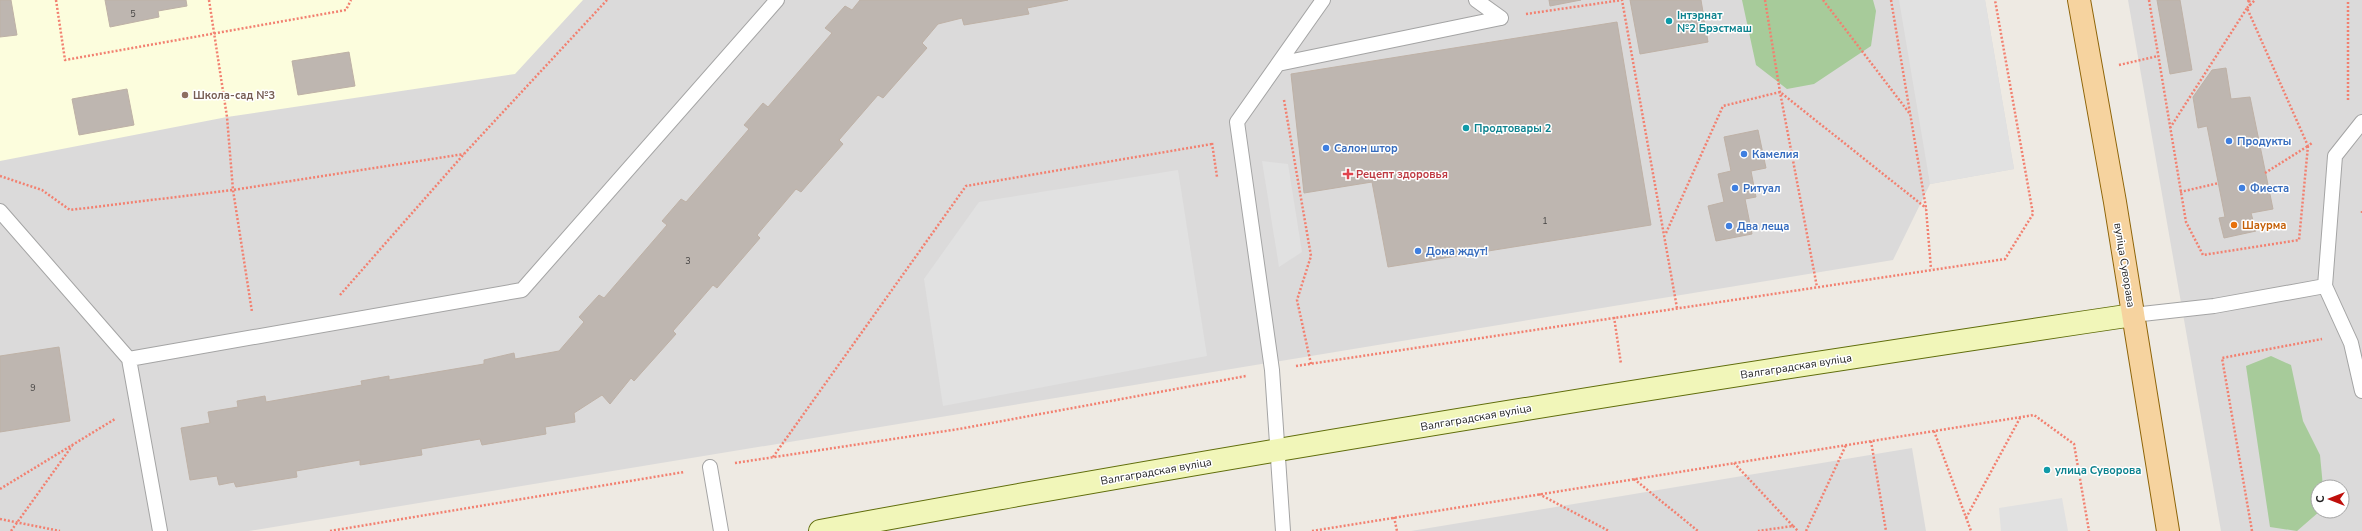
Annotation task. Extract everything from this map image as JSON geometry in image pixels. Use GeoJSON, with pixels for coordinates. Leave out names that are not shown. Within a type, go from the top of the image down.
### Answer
{"type":"FeatureCollection","features":[{"type":"Feature","properties":{"kind":"main road","name":"вуліца Суворава"},"geometry":{"type":"LineString","coordinates":[[2079,0],[2168,531]]}},
{"type":"Feature","properties":{"kind":"main road","name":"Валгаградская вуліца"},"geometry":{"type":"LineString","coordinates":[[820,531],[1278,450],[1626,392],[2133,315]]}},
{"type":"Feature","properties":{"kind":"lane"},"geometry":{"type":"LineString","coordinates":[[129,359],[314,325],[522,290],[766,6],[777,0]]}},
{"type":"Feature","properties":{"kind":"lane"},"geometry":{"type":"LineString","coordinates":[[1283,531],[1272,370],[1237,122],[1323,0]]}},
{"type":"Feature","properties":{"kind":"lane"},"geometry":{"type":"LineString","coordinates":[[1476,0],[1501,18]]}},
{"type":"Feature","properties":{"kind":"lane"},"geometry":{"type":"LineString","coordinates":[[1278,64],[1501,18]]}},
{"type":"Feature","properties":{"kind":"lane"},"geometry":{"type":"LineString","coordinates":[[2362,122],[2335,156],[2325,286],[2351,344],[2362,391]]}},
{"type":"Feature","properties":{"kind":"lane"},"geometry":{"type":"LineString","coordinates":[[0,211],[129,359],[160,531]]}},
{"type":"Feature","properties":{"kind":"lane"},"geometry":{"type":"LineString","coordinates":[[2133,315],[2214,306],[2325,286]]}},
{"type":"Feature","properties":{"kind":"lane"},"geometry":{"type":"LineString","coordinates":[[710,467],[721,531]]}},
{"type":"Feature","properties":{"kind":"path"},"geometry":{"type":"LineString","coordinates":[[56,0],[65,60],[346,10],[351,0]]}},
{"type":"Feature","properties":{"kind":"path"},"geometry":{"type":"LineString","coordinates":[[209,0],[227,117],[233,190],[256,336]]}},
{"type":"Feature","properties":{"kind":"path"},"geometry":{"type":"LineString","coordinates":[[314,325],[464,154],[607,0]]}},
{"type":"Feature","properties":{"kind":"path"},"geometry":{"type":"LineString","coordinates":[[1501,18],[1622,0],[1677,308]]}},
{"type":"Feature","properties":{"kind":"path"},"geometry":{"type":"LineString","coordinates":[[1765,0],[1780,92],[1817,287]]}},
{"type":"Feature","properties":{"kind":"path"},"geometry":{"type":"LineString","coordinates":[[1823,0],[1910,114]]}},
{"type":"Feature","properties":{"kind":"path"},"geometry":{"type":"LineString","coordinates":[[1891,0],[1926,208],[1932,269]]}},
{"type":"Feature","properties":{"kind":"path"},"geometry":{"type":"LineString","coordinates":[[330,531],[710,467],[959,429],[1272,370],[2005,259],[2033,214],[1995,0]]}},
{"type":"Feature","properties":{"kind":"path"},"geometry":{"type":"LineString","coordinates":[[2149,0],[2186,222],[2203,255],[2299,240],[2308,146],[2247,8]]}},
{"type":"Feature","properties":{"kind":"path"},"geometry":{"type":"LineString","coordinates":[[2248,0],[2250,5]]}},
{"type":"Feature","properties":{"kind":"path"},"geometry":{"type":"LineString","coordinates":[[2170,128],[2247,8],[2255,0]]}},
{"type":"Feature","properties":{"kind":"path"},"geometry":{"type":"LineString","coordinates":[[2348,0],[2348,103]]}},
{"type":"Feature","properties":{"kind":"path"},"geometry":{"type":"LineString","coordinates":[[2091,71],[2158,56]]}},
{"type":"Feature","properties":{"kind":"path"},"geometry":{"type":"LineString","coordinates":[[1278,64],[1311,256],[1297,300],[1311,364]]}},
{"type":"Feature","properties":{"kind":"path"},"geometry":{"type":"LineString","coordinates":[[1665,235],[1723,106],[1780,92]]}},
{"type":"Feature","properties":{"kind":"path"},"geometry":{"type":"LineString","coordinates":[[1780,92],[1926,208]]}},
{"type":"Feature","properties":{"kind":"path"},"geometry":{"type":"LineString","coordinates":[[2265,173],[2314,141]]}},
{"type":"Feature","properties":{"kind":"path"},"geometry":{"type":"LineString","coordinates":[[772,457],[966,186],[1212,144]]}},
{"type":"Feature","properties":{"kind":"path"},"geometry":{"type":"LineString","coordinates":[[0,176],[42,190],[70,210],[233,190],[464,154]]}},
{"type":"Feature","properties":{"kind":"path"},"geometry":{"type":"LineString","coordinates":[[2180,192],[2219,183]]}},
{"type":"Feature","properties":{"kind":"path"},"geometry":{"type":"LineString","coordinates":[[1614,317],[1626,392]]}},
{"type":"Feature","properties":{"kind":"path"},"geometry":{"type":"LineString","coordinates":[[2252,531],[2222,358],[2327,338],[2342,322]]}},
{"type":"Feature","properties":{"kind":"path"},"geometry":{"type":"LineString","coordinates":[[0,489],[138,405]]}},
{"type":"Feature","properties":{"kind":"path"},"geometry":{"type":"LineString","coordinates":[[1312,531],[2034,415],[2074,444],[2089,531]]}},
{"type":"Feature","properties":{"kind":"path"},"geometry":{"type":"LineString","coordinates":[[1966,518],[2020,417]]}},
{"type":"Feature","properties":{"kind":"path"},"geometry":{"type":"LineString","coordinates":[[1934,431],[1971,531]]}},
{"type":"Feature","properties":{"kind":"path"},"geometry":{"type":"LineString","coordinates":[[1871,441],[1886,531]]}},
{"type":"Feature","properties":{"kind":"path"},"geometry":{"type":"LineString","coordinates":[[11,531],[74,444]]}},
{"type":"Feature","properties":{"kind":"path"},"geometry":{"type":"LineString","coordinates":[[1806,531],[1846,445]]}},
{"type":"Feature","properties":{"kind":"path"},"geometry":{"type":"LineString","coordinates":[[1734,463],[1798,531]]}},
{"type":"Feature","properties":{"kind":"path"},"geometry":{"type":"LineString","coordinates":[[1633,479],[1698,531]]}},
{"type":"Feature","properties":{"kind":"path"},"geometry":{"type":"LineString","coordinates":[[1538,494],[1609,531]]}},
{"type":"Feature","properties":{"kind":"path"},"geometry":{"type":"LineString","coordinates":[[1394,517],[1397,531]]}},
{"type":"Feature","properties":{"kind":"path"},"geometry":{"type":"LineString","coordinates":[[0,519],[60,531]]}},
{"type":"Feature","properties":{"kind":"path"},"geometry":{"type":"LineString","coordinates":[[1758,531],[1793,526]]}},
{"type":"Feature","properties":{"kind":"shaded area"},"geometry":{"type":"Polygon","coordinates":[[[0,0],[1985,0],[2014,169],[1930,184],[1893,260],[249,531],[0,531],[0,0]]]}},
{"type":"Feature","properties":{"kind":"shaded area","name":"Школа-сад №3"},"geometry":{"type":"Polygon","coordinates":[[[0,0],[583,0],[515,74],[227,117],[0,161],[0,0]]]}},
{"type":"Feature","properties":{"kind":"shaded area"},"geometry":{"type":"Polygon","coordinates":[[[1899,0],[1985,0],[2014,169],[1930,184],[1899,0]]]}},
{"type":"Feature","properties":{"kind":"shaded area"},"geometry":{"type":"Polygon","coordinates":[[[2128,0],[2362,0],[2362,531],[2221,531],[2128,0]]]}},
{"type":"Feature","properties":{"kind":"shaded area"},"geometry":{"type":"Polygon","coordinates":[[[1262,161],[1288,164],[1302,252],[1279,267],[1262,161]]]}},
{"type":"Feature","properties":{"kind":"shaded area"},"geometry":{"type":"Polygon","coordinates":[[[1178,170],[1207,356],[943,406],[924,279],[979,202],[1178,170]]]}},
{"type":"Feature","properties":{"kind":"shaded area"},"geometry":{"type":"Polygon","coordinates":[[[1912,448],[1926,531],[1411,531],[1912,448]]]}},
{"type":"Feature","properties":{"kind":"shaded area"},"geometry":{"type":"Polygon","coordinates":[[[2062,498],[2068,531],[2001,531],[1999,508],[2062,498]]]}},
{"type":"Feature","properties":{"kind":"green space"},"geometry":{"type":"Polygon","coordinates":[[[1742,0],[1873,0],[1876,11],[1871,46],[1814,84],[1787,89],[1756,65],[1742,0]]]}},
{"type":"Feature","properties":{"kind":"green space"},"geometry":{"type":"Polygon","coordinates":[[[2271,356],[2291,365],[2303,421],[2320,455],[2322,479],[2310,479],[2311,519],[2297,531],[2270,527],[2246,366],[2271,356]]]}},
{"type":"Feature","properties":{"kind":"building"},"geometry":{"type":"Polygon","coordinates":[[[0,0],[11,0],[17,35],[0,37],[0,0]]]}},
{"type":"Feature","properties":{"kind":"building"},"geometry":{"type":"Polygon","coordinates":[[[105,0],[186,0],[187,6],[158,11],[159,17],[110,27],[105,0]]]}},
{"type":"Feature","properties":{"kind":"building"},"geometry":{"type":"Polygon","coordinates":[[[860,0],[1068,0],[1027,8],[1029,14],[964,25],[962,18],[938,24],[922,43],[927,48],[883,98],[878,95],[839,140],[843,144],[801,192],[796,189],[757,235],[760,238],[717,288],[713,285],[673,331],[676,334],[634,381],[631,378],[610,404],[602,395],[574,413],[575,422],[545,427],[546,434],[482,445],[480,439],[421,449],[422,455],[360,465],[360,460],[296,471],[297,477],[236,487],[234,482],[219,485],[217,476],[190,480],[181,428],[210,423],[208,412],[238,407],[237,401],[265,396],[266,402],[362,385],[361,381],[389,376],[389,380],[484,364],[484,360],[514,353],[515,359],[559,351],[584,322],[579,317],[599,295],[604,298],[667,225],[662,221],[681,199],[686,202],[749,129],[744,125],[763,103],[768,107],[832,33],[825,28],[845,6],[852,10],[860,0]]]}},
{"type":"Feature","properties":{"kind":"building"},"geometry":{"type":"Polygon","coordinates":[[[1549,0],[1581,0],[1550,6],[1549,0]]]}},
{"type":"Feature","properties":{"kind":"building","name":"Інтэрнат №2 Брэстмаш"},"geometry":{"type":"Polygon","coordinates":[[[1630,0],[1701,0],[1708,42],[1640,54],[1630,0]]]}},
{"type":"Feature","properties":{"kind":"building"},"geometry":{"type":"Polygon","coordinates":[[[2157,0],[2180,0],[2192,70],[2170,74],[2157,0]]]}},
{"type":"Feature","properties":{"kind":"building","name":"Продтовары 2"},"geometry":{"type":"Polygon","coordinates":[[[1617,22],[1651,225],[1388,267],[1372,182],[1304,193],[1291,74],[1617,22]]]}},
{"type":"Feature","properties":{"kind":"building"},"geometry":{"type":"Polygon","coordinates":[[[349,52],[355,86],[298,95],[292,61],[349,52]]]}},
{"type":"Feature","properties":{"kind":"building"},"geometry":{"type":"Polygon","coordinates":[[[2226,68],[2231,99],[2250,97],[2273,209],[2251,213],[2256,231],[2224,238],[2219,218],[2225,217],[2207,126],[2198,128],[2193,97],[2212,70],[2226,68]]]}},
{"type":"Feature","properties":{"kind":"building"},"geometry":{"type":"Polygon","coordinates":[[[127,89],[134,125],[79,135],[72,99],[127,89]]]}},
{"type":"Feature","properties":{"kind":"building"},"geometry":{"type":"Polygon","coordinates":[[[1758,130],[1766,168],[1751,171],[1756,197],[1745,199],[1752,234],[1716,241],[1708,206],[1724,202],[1718,174],[1731,171],[1724,137],[1758,130]]]}},
{"type":"Feature","properties":{"kind":"building"},"geometry":{"type":"Polygon","coordinates":[[[59,347],[70,421],[0,432],[0,356],[59,347]]]}},
{"type":"Feature","properties":{"kind":"place","name":"Інтэрнат №2 Брэстмаш"},"geometry":{"type":"Point","coordinates":[1669,21]}},
{"type":"Feature","properties":{"kind":"place","name":"Школа-сад №3"},"geometry":{"type":"Point","coordinates":[185,95]}},
{"type":"Feature","properties":{"kind":"place","name":"Продтовары 2"},"geometry":{"type":"Point","coordinates":[1466,128]}},
{"type":"Feature","properties":{"kind":"place","name":"Продукты"},"geometry":{"type":"Point","coordinates":[2229,141]}},
{"type":"Feature","properties":{"kind":"place","name":"Салон штор"},"geometry":{"type":"Point","coordinates":[1326,148]}},
{"type":"Feature","properties":{"kind":"place","name":"Камелия"},"geometry":{"type":"Point","coordinates":[1744,154]}},
{"type":"Feature","properties":{"kind":"place","name":"Рецепт здоровья"},"geometry":{"type":"Point","coordinates":[1348,174]}},
{"type":"Feature","properties":{"kind":"place","name":"Ритуал"},"geometry":{"type":"Point","coordinates":[1735,188]}},
{"type":"Feature","properties":{"kind":"place","name":"Фиеста"},"geometry":{"type":"Point","coordinates":[2242,188]}},
{"type":"Feature","properties":{"kind":"place","name":"Шаурма"},"geometry":{"type":"Point","coordinates":[2234,225]}},
{"type":"Feature","properties":{"kind":"place","name":"Два леща"},"geometry":{"type":"Point","coordinates":[1729,226]}},
{"type":"Feature","properties":{"kind":"place","name":"Дома ждут!"},"geometry":{"type":"Point","coordinates":[1418,251]}},
{"type":"Feature","properties":{"kind":"place","name":"улица Суворова"},"geometry":{"type":"Point","coordinates":[2047,470]}}]}
